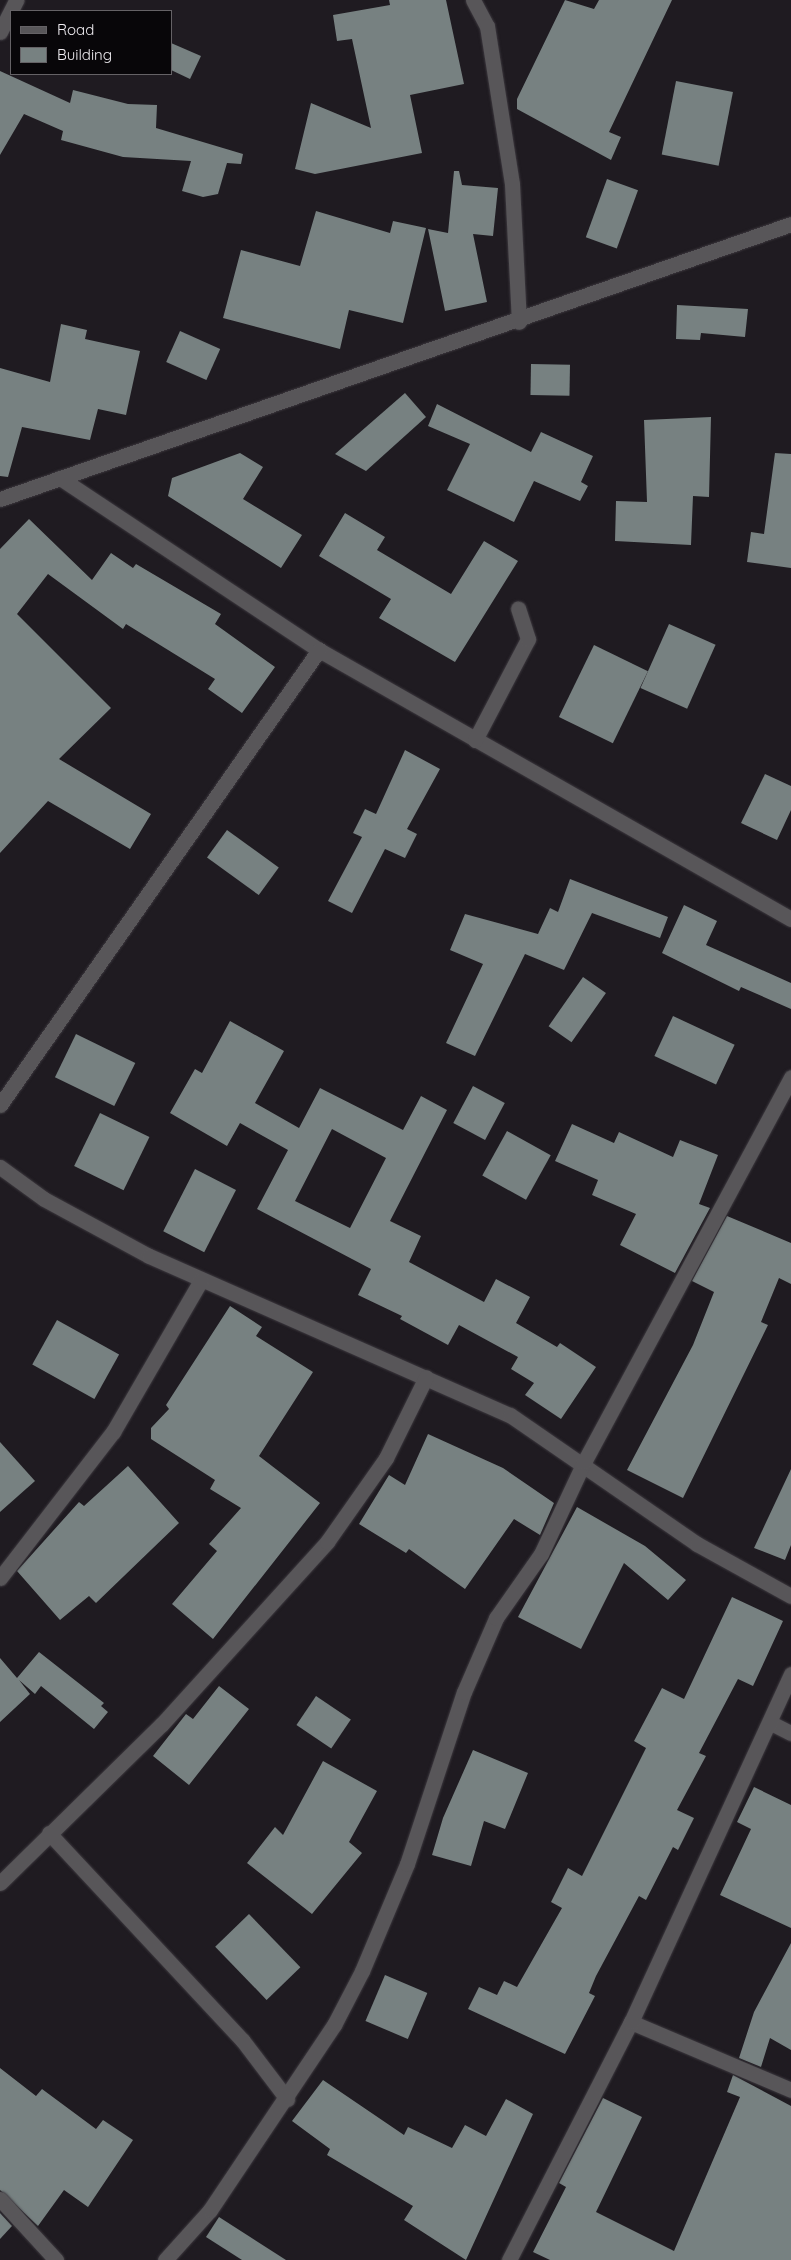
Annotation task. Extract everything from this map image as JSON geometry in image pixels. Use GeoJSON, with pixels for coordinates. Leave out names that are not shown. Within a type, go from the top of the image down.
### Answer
{"type":"FeatureCollection","features":[{"type":"Feature","properties":{"kind":"street"},"geometry":{"type":"LineString","coordinates":[[473,0],[487,26],[512,184],[519,322]]}},
{"type":"Feature","properties":{"kind":"street"},"geometry":{"type":"LineString","coordinates":[[0,32],[10,12]]}},
{"type":"Feature","properties":{"kind":"street"},"geometry":{"type":"LineString","coordinates":[[0,499],[519,322],[791,224]]}},
{"type":"Feature","properties":{"kind":"street"},"geometry":{"type":"LineString","coordinates":[[60,478],[320,650],[791,919]]}},
{"type":"Feature","properties":{"kind":"street"},"geometry":{"type":"LineString","coordinates":[[475,740],[528,639],[518,609]]}},
{"type":"Feature","properties":{"kind":"street"},"geometry":{"type":"LineString","coordinates":[[0,1105],[320,650]]}},
{"type":"Feature","properties":{"kind":"street"},"geometry":{"type":"LineString","coordinates":[[165,2260],[210,2210],[287,2100],[362,1971],[407,1864],[464,1692],[496,1618],[541,1554],[584,1462],[791,1077]]}},
{"type":"Feature","properties":{"kind":"street"},"geometry":{"type":"LineString","coordinates":[[0,1167],[98,1231],[200,1280],[510,1415],[584,1462],[697,1544],[791,1596]]}},
{"type":"Feature","properties":{"kind":"street"},"geometry":{"type":"LineString","coordinates":[[0,1578],[113,1432],[200,1280]]}},
{"type":"Feature","properties":{"kind":"street"},"geometry":{"type":"LineString","coordinates":[[0,1883],[162,1724],[328,1542],[386,1458],[426,1377]]}},
{"type":"Feature","properties":{"kind":"street"},"geometry":{"type":"LineString","coordinates":[[509,2260],[631,2022],[771,1723],[791,1674]]}},
{"type":"Feature","properties":{"kind":"street"},"geometry":{"type":"LineString","coordinates":[[771,1723],[791,1733]]}},
{"type":"Feature","properties":{"kind":"street"},"geometry":{"type":"LineString","coordinates":[[49,1833],[243,2041],[287,2100]]}},
{"type":"Feature","properties":{"kind":"street"},"geometry":{"type":"LineString","coordinates":[[631,2022],[791,2090]]}},
{"type":"Feature","properties":{"kind":"street"},"geometry":{"type":"LineString","coordinates":[[0,2199],[56,2260]]}},
{"type":"Feature","properties":{"kind":"building"},"geometry":{"type":"Polygon","coordinates":[[[389,0],[446,0],[464,84],[410,95],[422,153],[315,174],[295,169],[311,103],[371,128],[352,39],[337,41],[333,15],[390,5],[389,0]]]}},
{"type":"Feature","properties":{"kind":"building"},"geometry":{"type":"Polygon","coordinates":[[[565,0],[594,9],[599,0],[672,0],[609,132],[621,137],[611,160],[517,109],[517,99],[565,0]]]}},
{"type":"Feature","properties":{"kind":"building"},"geometry":{"type":"Polygon","coordinates":[[[172,43],[201,56],[190,79],[172,70],[172,43]]]}},
{"type":"Feature","properties":{"kind":"building"},"geometry":{"type":"Polygon","coordinates":[[[0,71],[70,103],[73,90],[128,104],[157,105],[156,128],[243,154],[241,164],[227,163],[218,194],[203,197],[182,191],[191,161],[123,157],[61,140],[63,131],[24,114],[0,155],[0,71]]]}},
{"type":"Feature","properties":{"kind":"building"},"geometry":{"type":"Polygon","coordinates":[[[676,81],[733,92],[719,166],[662,155],[676,81]]]}},
{"type":"Feature","properties":{"kind":"building"},"geometry":{"type":"Polygon","coordinates":[[[454,171],[459,171],[462,185],[498,188],[493,236],[473,234],[487,302],[445,311],[428,229],[448,233],[454,171]]]}},
{"type":"Feature","properties":{"kind":"building"},"geometry":{"type":"Polygon","coordinates":[[[607,179],[638,190],[617,249],[586,237],[607,179]]]}},
{"type":"Feature","properties":{"kind":"building"},"geometry":{"type":"Polygon","coordinates":[[[316,211],[390,233],[393,221],[426,228],[403,323],[349,310],[340,349],[223,318],[241,250],[300,266],[316,211]]]}},
{"type":"Feature","properties":{"kind":"building"},"geometry":{"type":"Polygon","coordinates":[[[677,305],[748,309],[745,337],[701,333],[700,340],[676,339],[677,305]]]}},
{"type":"Feature","properties":{"kind":"building"},"geometry":{"type":"Polygon","coordinates":[[[61,324],[87,330],[85,339],[140,351],[126,415],[98,409],[90,440],[22,427],[8,477],[0,476],[0,368],[50,382],[61,324]]]}},
{"type":"Feature","properties":{"kind":"building"},"geometry":{"type":"Polygon","coordinates":[[[180,331],[220,349],[206,380],[166,362],[180,331]]]}},
{"type":"Feature","properties":{"kind":"building"},"geometry":{"type":"Polygon","coordinates":[[[531,364],[570,365],[569,396],[530,395],[531,364]]]}},
{"type":"Feature","properties":{"kind":"building"},"geometry":{"type":"Polygon","coordinates":[[[405,393],[426,417],[366,471],[335,454],[405,393]]]}},
{"type":"Feature","properties":{"kind":"building"},"geometry":{"type":"Polygon","coordinates":[[[437,404],[531,452],[541,432],[593,456],[581,482],[588,486],[580,501],[534,481],[514,522],[447,490],[470,444],[428,426],[437,404]]]}},
{"type":"Feature","properties":{"kind":"building"},"geometry":{"type":"Polygon","coordinates":[[[711,417],[709,497],[693,496],[691,545],[615,541],[616,501],[647,502],[644,420],[711,417]]]}},
{"type":"Feature","properties":{"kind":"building"},"geometry":{"type":"Polygon","coordinates":[[[240,453],[263,467],[243,499],[302,535],[281,568],[168,496],[172,478],[240,453]]]}},
{"type":"Feature","properties":{"kind":"building"},"geometry":{"type":"Polygon","coordinates":[[[775,453],[791,454],[791,568],[747,562],[751,532],[764,534],[775,453]]]}},
{"type":"Feature","properties":{"kind":"building"},"geometry":{"type":"Polygon","coordinates":[[[345,513],[385,537],[377,550],[451,594],[484,541],[518,561],[455,662],[379,618],[391,599],[319,556],[345,513]]]}},
{"type":"Feature","properties":{"kind":"building"},"geometry":{"type":"Polygon","coordinates":[[[29,519],[92,580],[111,553],[133,568],[136,564],[221,614],[215,624],[275,667],[242,713],[208,689],[215,679],[126,624],[123,629],[48,574],[17,614],[111,708],[59,759],[151,814],[130,849],[48,801],[0,853],[0,549],[29,519]]]}},
{"type":"Feature","properties":{"kind":"building"},"geometry":{"type":"Polygon","coordinates":[[[669,624],[716,645],[687,709],[641,688],[669,624]]]}},
{"type":"Feature","properties":{"kind":"building"},"geometry":{"type":"Polygon","coordinates":[[[594,645],[648,671],[613,743],[559,717],[594,645]]]}},
{"type":"Feature","properties":{"kind":"building"},"geometry":{"type":"Polygon","coordinates":[[[405,750],[440,769],[407,829],[417,834],[405,858],[385,849],[352,913],[328,901],[362,837],[353,833],[365,809],[376,814],[405,750]]]}},
{"type":"Feature","properties":{"kind":"building"},"geometry":{"type":"Polygon","coordinates":[[[765,774],[791,786],[791,810],[777,840],[741,823],[765,774]]]}},
{"type":"Feature","properties":{"kind":"building"},"geometry":{"type":"Polygon","coordinates":[[[227,830],[279,868],[259,895],[207,858],[227,830]]]}},
{"type":"Feature","properties":{"kind":"building"},"geometry":{"type":"Polygon","coordinates":[[[570,879],[668,917],[660,938],[592,913],[564,970],[525,954],[475,1056],[446,1043],[483,964],[450,950],[465,914],[538,934],[550,908],[558,912],[570,879]]]}},
{"type":"Feature","properties":{"kind":"building"},"geometry":{"type":"Polygon","coordinates":[[[684,905],[717,921],[706,945],[791,983],[791,1009],[741,987],[739,991],[662,953],[684,905]]]}},
{"type":"Feature","properties":{"kind":"building"},"geometry":{"type":"Polygon","coordinates":[[[583,977],[606,993],[572,1042],[549,1026],[583,977]]]}},
{"type":"Feature","properties":{"kind":"building"},"geometry":{"type":"Polygon","coordinates":[[[673,1016],[735,1045],[716,1085],[654,1056],[673,1016]]]}},
{"type":"Feature","properties":{"kind":"building"},"geometry":{"type":"Polygon","coordinates":[[[230,1021],[284,1051],[255,1103],[299,1128],[320,1088],[403,1130],[421,1096],[447,1110],[390,1221],[421,1236],[409,1262],[484,1302],[496,1279],[530,1297],[516,1323],[557,1347],[560,1343],[596,1367],[561,1419],[525,1395],[534,1383],[511,1369],[518,1357],[459,1325],[448,1345],[400,1319],[402,1316],[358,1295],[371,1269],[257,1209],[288,1150],[240,1123],[227,1146],[170,1113],[195,1069],[202,1073],[230,1021]],[[332,1129],[295,1201],[350,1228],[386,1158],[332,1129]]]}},
{"type":"Feature","properties":{"kind":"building"},"geometry":{"type":"Polygon","coordinates":[[[76,1034],[135,1063],[114,1106],[55,1077],[76,1034]]]}},
{"type":"Feature","properties":{"kind":"building"},"geometry":{"type":"Polygon","coordinates":[[[473,1086],[505,1103],[485,1140],[453,1123],[473,1086]]]}},
{"type":"Feature","properties":{"kind":"building"},"geometry":{"type":"Polygon","coordinates":[[[100,1113],[149,1137],[124,1190],[74,1166],[100,1113]]]}},
{"type":"Feature","properties":{"kind":"building"},"geometry":{"type":"Polygon","coordinates":[[[572,1124],[614,1143],[619,1132],[673,1157],[680,1140],[718,1155],[699,1204],[710,1208],[675,1273],[620,1245],[636,1214],[592,1195],[598,1180],[555,1161],[572,1124]]]}},
{"type":"Feature","properties":{"kind":"building"},"geometry":{"type":"Polygon","coordinates":[[[507,1131],[551,1155],[526,1200],[482,1176],[507,1131]]]}},
{"type":"Feature","properties":{"kind":"building"},"geometry":{"type":"Polygon","coordinates":[[[195,1169],[236,1190],[204,1252],[163,1231],[195,1169]]]}},
{"type":"Feature","properties":{"kind":"building"},"geometry":{"type":"Polygon","coordinates":[[[727,1216],[791,1243],[791,1284],[779,1278],[761,1322],[768,1325],[683,1498],[627,1470],[693,1345],[714,1292],[692,1281],[727,1216]]]}},
{"type":"Feature","properties":{"kind":"building"},"geometry":{"type":"Polygon","coordinates":[[[230,1306],[262,1327],[256,1336],[313,1372],[259,1456],[320,1503],[213,1639],[172,1604],[217,1551],[209,1544],[241,1508],[210,1489],[215,1480],[151,1439],[151,1428],[169,1409],[166,1405],[230,1306]]]}},
{"type":"Feature","properties":{"kind":"building"},"geometry":{"type":"Polygon","coordinates":[[[57,1320],[119,1354],[94,1399],[32,1365],[57,1320]]]}},
{"type":"Feature","properties":{"kind":"building"},"geometry":{"type":"Polygon","coordinates":[[[428,1434],[503,1468],[554,1503],[540,1535],[514,1519],[465,1589],[409,1549],[406,1553],[359,1524],[389,1475],[405,1485],[428,1434]]]}},
{"type":"Feature","properties":{"kind":"building"},"geometry":{"type":"Polygon","coordinates":[[[0,1442],[35,1481],[0,1512],[0,1442]]]}},
{"type":"Feature","properties":{"kind":"building"},"geometry":{"type":"Polygon","coordinates":[[[128,1466],[179,1523],[96,1603],[89,1596],[60,1620],[17,1571],[79,1502],[84,1506],[128,1466]]]}},
{"type":"Feature","properties":{"kind":"building"},"geometry":{"type":"Polygon","coordinates":[[[791,1469],[791,1545],[785,1560],[754,1548],[791,1469]]]}},
{"type":"Feature","properties":{"kind":"building"},"geometry":{"type":"Polygon","coordinates":[[[577,1507],[645,1546],[686,1580],[668,1600],[624,1563],[581,1649],[518,1617],[577,1507]]]}},
{"type":"Feature","properties":{"kind":"building"},"geometry":{"type":"Polygon","coordinates":[[[732,1597],[783,1621],[753,1686],[738,1679],[699,1753],[706,1756],[677,1810],[694,1818],[678,1850],[673,1847],[646,1900],[639,1896],[596,1976],[589,1993],[595,1996],[565,2054],[468,2009],[479,1987],[497,1995],[504,1981],[517,1987],[562,1908],[551,1902],[568,1868],[582,1876],[646,1748],[634,1741],[662,1688],[684,1699],[732,1597]]]}},
{"type":"Feature","properties":{"kind":"building"},"geometry":{"type":"Polygon","coordinates":[[[39,1652],[104,1703],[101,1706],[108,1712],[94,1729],[41,1686],[35,1694],[19,1680],[30,1694],[0,1722],[0,1658],[17,1678],[39,1652]]]}},
{"type":"Feature","properties":{"kind":"building"},"geometry":{"type":"Polygon","coordinates":[[[219,1686],[249,1709],[189,1785],[153,1756],[186,1714],[193,1719],[219,1686]]]}},
{"type":"Feature","properties":{"kind":"building"},"geometry":{"type":"Polygon","coordinates":[[[316,1696],[351,1719],[331,1749],[296,1725],[316,1696]]]}},
{"type":"Feature","properties":{"kind":"building"},"geometry":{"type":"Polygon","coordinates":[[[473,1750],[528,1773],[505,1829],[484,1821],[471,1866],[432,1855],[443,1818],[473,1750]]]}},
{"type":"Feature","properties":{"kind":"building"},"geometry":{"type":"Polygon","coordinates":[[[323,1761],[377,1791],[349,1842],[362,1853],[312,1914],[247,1863],[275,1827],[283,1835],[323,1761]]]}},
{"type":"Feature","properties":{"kind":"building"},"geometry":{"type":"Polygon","coordinates":[[[754,1787],[791,1805],[791,1928],[720,1895],[751,1829],[737,1822],[754,1787]]]}},
{"type":"Feature","properties":{"kind":"building"},"geometry":{"type":"Polygon","coordinates":[[[249,1914],[300,1967],[267,2000],[215,1947],[249,1914]]]}},
{"type":"Feature","properties":{"kind":"building"},"geometry":{"type":"Polygon","coordinates":[[[791,1943],[791,2050],[770,2038],[761,2067],[739,2058],[754,2012],[791,1943]]]}},
{"type":"Feature","properties":{"kind":"building"},"geometry":{"type":"Polygon","coordinates":[[[385,1975],[427,1993],[408,2039],[365,2021],[385,1975]]]}},
{"type":"Feature","properties":{"kind":"building"},"geometry":{"type":"Polygon","coordinates":[[[0,2068],[36,2096],[42,2089],[96,2129],[103,2120],[133,2140],[88,2207],[64,2190],[38,2226],[0,2190],[0,2068]]]}},
{"type":"Feature","properties":{"kind":"building"},"geometry":{"type":"Polygon","coordinates":[[[733,2075],[791,2106],[791,2260],[550,2260],[533,2252],[566,2187],[559,2183],[603,2098],[642,2117],[596,2212],[674,2251],[740,2097],[727,2092],[733,2075]]]}},
{"type":"Feature","properties":{"kind":"building"},"geometry":{"type":"Polygon","coordinates":[[[323,2080],[404,2135],[408,2127],[452,2148],[465,2125],[486,2136],[506,2099],[533,2114],[466,2260],[404,2220],[413,2206],[327,2155],[330,2149],[292,2121],[323,2080]]]}},
{"type":"Feature","properties":{"kind":"building"},"geometry":{"type":"Polygon","coordinates":[[[0,2213],[12,2226],[0,2239],[0,2213]]]}},
{"type":"Feature","properties":{"kind":"building"},"geometry":{"type":"Polygon","coordinates":[[[219,2217],[286,2260],[242,2260],[206,2237],[219,2217]]]}}]}
